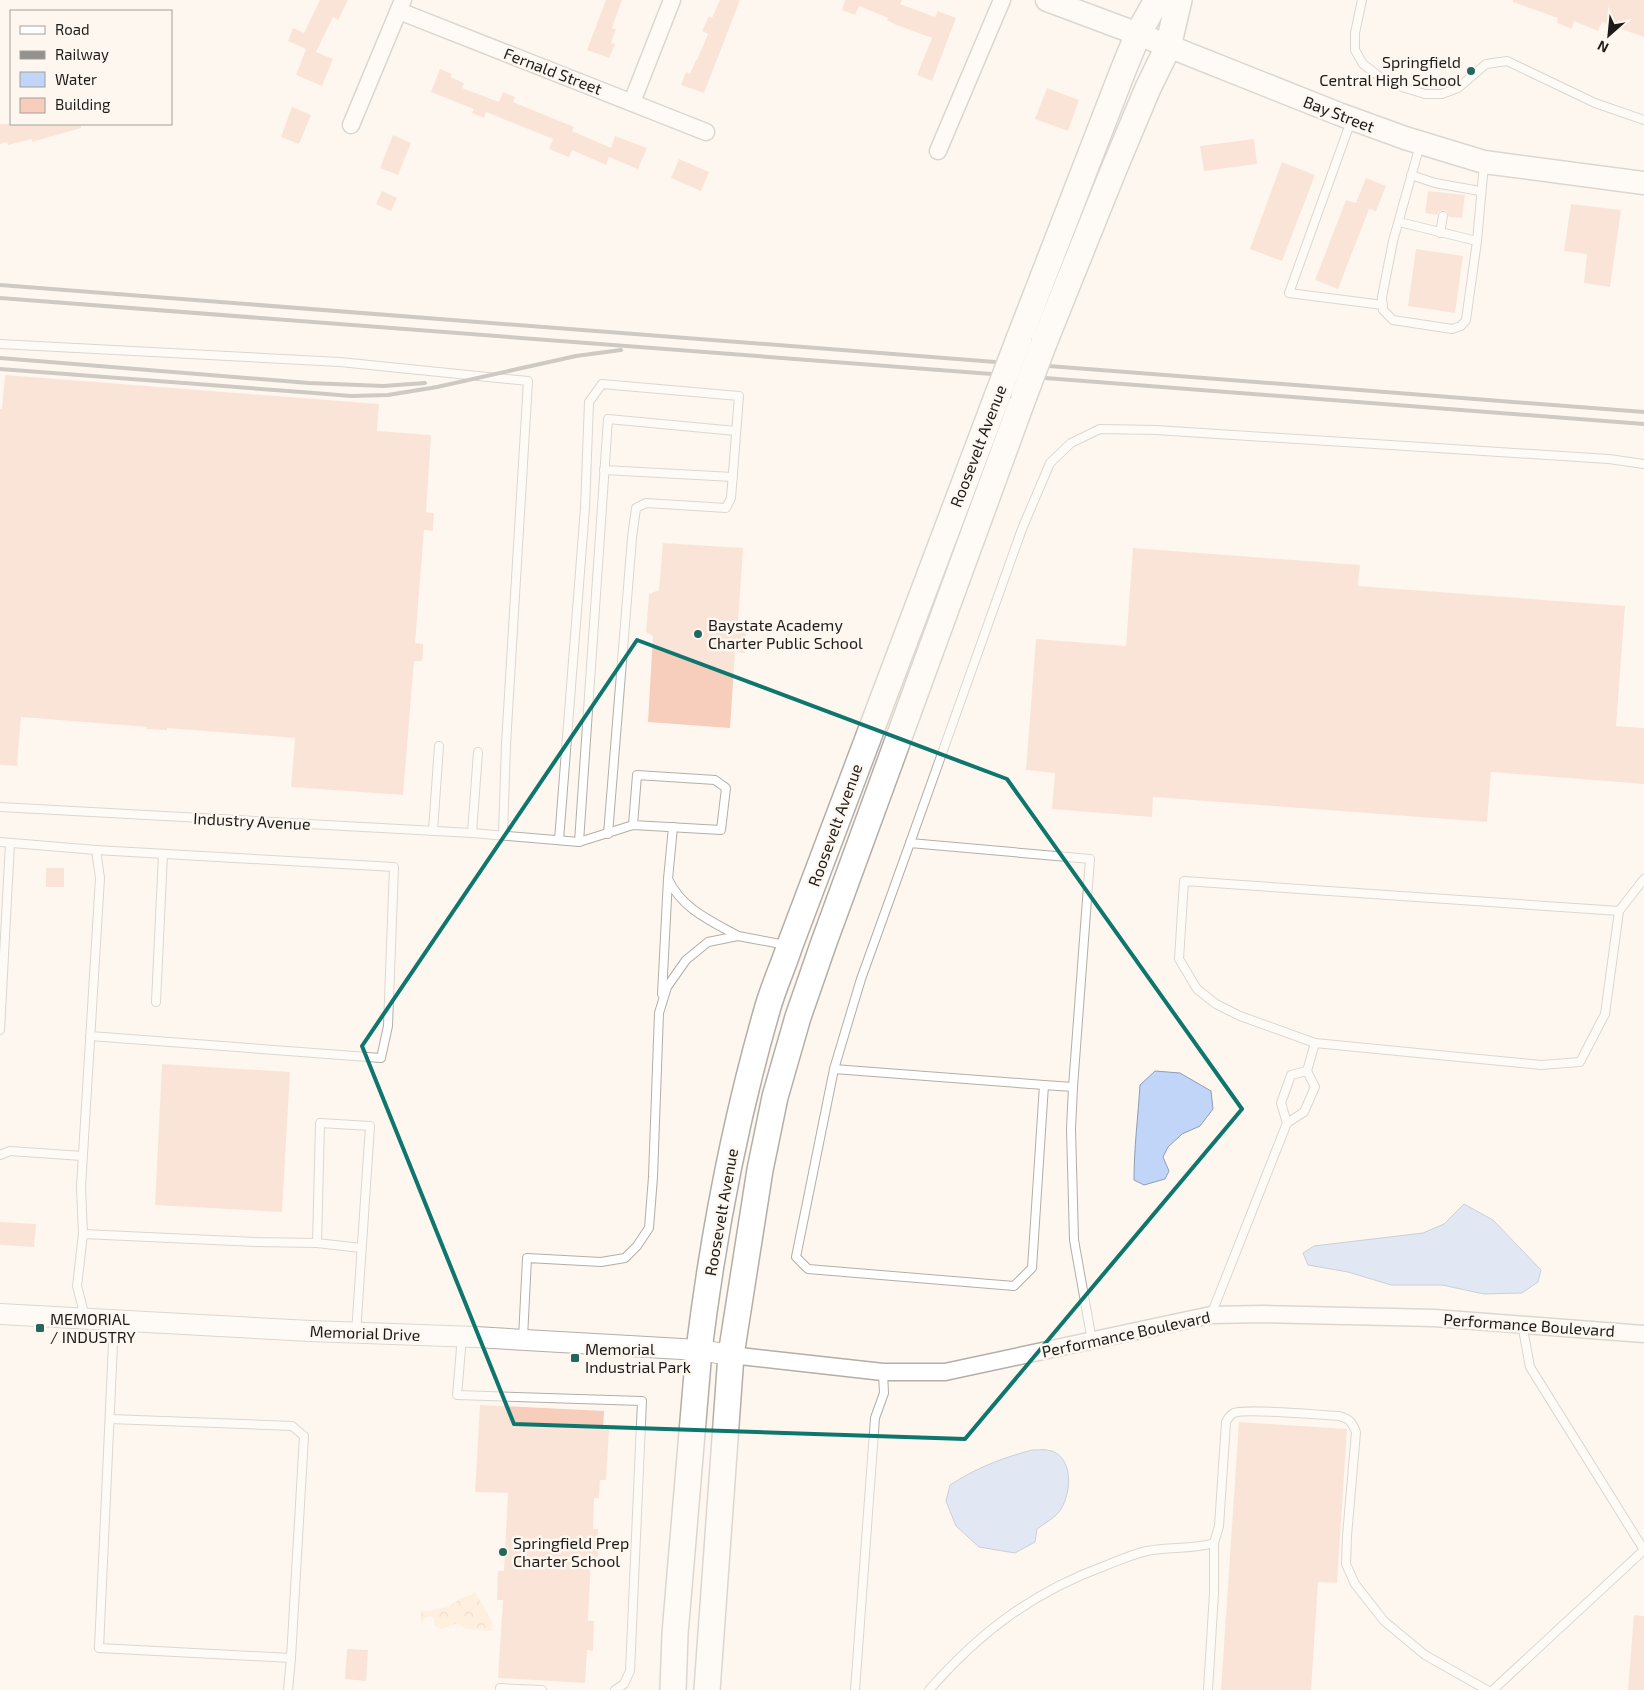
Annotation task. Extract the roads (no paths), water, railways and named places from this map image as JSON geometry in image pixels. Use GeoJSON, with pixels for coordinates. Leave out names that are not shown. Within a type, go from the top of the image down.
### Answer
{"type":"FeatureCollection","features":[{"type":"Feature","properties":{"kind":"main road","name":"Bay Street"},"geometry":{"type":"LineString","coordinates":[[1046,0],[1138,34],[1352,119],[1421,143],[1484,162],[1644,182]]}},
{"type":"Feature","properties":{"kind":"main road","name":"Roosevelt Avenue"},"geometry":{"type":"LineString","coordinates":[[673,1690],[675,1634],[699,1350],[705,1304],[738,1121],[768,1008],[790,945],[1067,214],[1138,34],[1157,0]]}},
{"type":"Feature","properties":{"kind":"main road","name":"Roosevelt Avenue"},"geometry":{"type":"LineString","coordinates":[[707,1690],[731,1355],[760,1170],[775,1098],[798,1017],[823,945],[1024,396],[1114,168],[1148,88],[1168,47],[1179,0]]}},
{"type":"Feature","properties":{"kind":"street"},"geometry":{"type":"LineString","coordinates":[[632,102],[672,0]]}},
{"type":"Feature","properties":{"kind":"street"},"geometry":{"type":"LineString","coordinates":[[938,151],[1002,0]]}},
{"type":"Feature","properties":{"kind":"street"},"geometry":{"type":"LineString","coordinates":[[351,125],[401,5]]}},
{"type":"Feature","properties":{"kind":"street","name":"Fernald Street"},"geometry":{"type":"LineString","coordinates":[[401,5],[706,132]]}},
{"type":"Feature","properties":{"kind":"street","name":"Memorial Drive"},"geometry":{"type":"LineString","coordinates":[[0,1314],[699,1350],[731,1355]]}},
{"type":"Feature","properties":{"kind":"street","name":"Performance Boulevard"},"geometry":{"type":"LineString","coordinates":[[731,1355],[884,1372],[945,1372],[1211,1316],[1263,1314],[1434,1318],[1644,1334]]}},
{"type":"Feature","properties":{"kind":"lane"},"geometry":{"type":"LineString","coordinates":[[1362,0],[1355,33],[1355,50],[1363,64],[1381,78],[1402,87],[1425,94],[1442,94],[1458,88],[1486,64],[1507,61],[1595,103],[1644,120]]}},
{"type":"Feature","properties":{"kind":"lane"},"geometry":{"type":"LineString","coordinates":[[1352,119],[1289,293],[1383,305]]}},
{"type":"Feature","properties":{"kind":"lane"},"geometry":{"type":"LineString","coordinates":[[1421,143],[1399,222],[1382,298],[1383,310],[1393,320],[1446,328],[1461,326],[1466,320],[1477,241],[1484,162]]}},
{"type":"Feature","properties":{"kind":"lane"},"geometry":{"type":"LineString","coordinates":[[1412,176],[1446,189],[1480,191]]}},
{"type":"Feature","properties":{"kind":"lane"},"geometry":{"type":"LineString","coordinates":[[1440,233],[1443,216]]}},
{"type":"Feature","properties":{"kind":"lane"},"geometry":{"type":"LineString","coordinates":[[1399,222],[1477,241]]}},
{"type":"Feature","properties":{"kind":"lane"},"geometry":{"type":"LineString","coordinates":[[0,344],[340,362],[528,380],[507,734],[503,835]]}},
{"type":"Feature","properties":{"kind":"lane"},"geometry":{"type":"LineString","coordinates":[[558,840],[585,508],[589,402],[602,384],[739,396],[731,498],[726,508],[646,503],[636,508],[608,834]]}},
{"type":"Feature","properties":{"kind":"lane"},"geometry":{"type":"LineString","coordinates":[[633,825],[636,775],[715,780],[726,788],[721,830],[633,825],[579,842],[608,418],[736,431]]}},
{"type":"Feature","properties":{"kind":"lane"},"geometry":{"type":"LineString","coordinates":[[1044,1085],[1032,1268],[1014,1286],[808,1269],[796,1257],[834,1069],[861,979],[1022,529],[1050,463],[1072,443],[1100,429],[1156,430],[1581,457],[1644,464]]}},
{"type":"Feature","properties":{"kind":"lane"},"geometry":{"type":"LineString","coordinates":[[604,470],[733,477]]}},
{"type":"Feature","properties":{"kind":"lane"},"geometry":{"type":"LineString","coordinates":[[433,832],[439,746]]}},
{"type":"Feature","properties":{"kind":"lane"},"geometry":{"type":"LineString","coordinates":[[472,833],[478,752]]}},
{"type":"Feature","properties":{"kind":"lane","name":"Industry Avenue"},"geometry":{"type":"LineString","coordinates":[[0,808],[472,833],[579,842]]}},
{"type":"Feature","properties":{"kind":"lane"},"geometry":{"type":"LineString","coordinates":[[523,1341],[527,1258],[601,1262],[625,1258],[637,1246],[649,1228],[668,879],[674,827]]}},
{"type":"Feature","properties":{"kind":"lane"},"geometry":{"type":"LineString","coordinates":[[0,842],[96,850],[394,867],[388,1026],[381,1058],[90,1036]]}},
{"type":"Feature","properties":{"kind":"lane"},"geometry":{"type":"LineString","coordinates":[[0,1030],[10,843]]}},
{"type":"Feature","properties":{"kind":"lane"},"geometry":{"type":"LineString","coordinates":[[910,843],[1090,859],[1071,1129],[1074,1240],[1092,1342]]}},
{"type":"Feature","properties":{"kind":"lane"},"geometry":{"type":"LineString","coordinates":[[86,1318],[77,1286],[83,1234],[80,1187],[100,878],[96,850]]}},
{"type":"Feature","properties":{"kind":"lane"},"geometry":{"type":"LineString","coordinates":[[156,1002],[163,854]]}},
{"type":"Feature","properties":{"kind":"lane"},"geometry":{"type":"LineString","coordinates":[[668,879],[673,890],[699,915],[738,936],[790,945]]}},
{"type":"Feature","properties":{"kind":"lane"},"geometry":{"type":"LineString","coordinates":[[1619,911],[1184,881],[1179,959],[1197,989],[1216,1004],[1240,1016],[1315,1043],[1541,1065],[1580,1062],[1605,1014],[1619,911],[1644,880]]}},
{"type":"Feature","properties":{"kind":"lane"},"geometry":{"type":"LineString","coordinates":[[661,1006],[667,987],[686,960],[708,942],[738,936]]}},
{"type":"Feature","properties":{"kind":"lane"},"geometry":{"type":"LineString","coordinates":[[1211,1316],[1287,1123],[1304,1112],[1315,1087],[1306,1071],[1315,1043]]}},
{"type":"Feature","properties":{"kind":"lane"},"geometry":{"type":"LineString","coordinates":[[834,1069],[1073,1088]]}},
{"type":"Feature","properties":{"kind":"lane"},"geometry":{"type":"LineString","coordinates":[[1287,1123],[1281,1103],[1284,1094],[1291,1075],[1306,1071]]}},
{"type":"Feature","properties":{"kind":"lane"},"geometry":{"type":"LineString","coordinates":[[317,1243],[320,1123],[370,1126],[356,1332]]}},
{"type":"Feature","properties":{"kind":"lane"},"geometry":{"type":"LineString","coordinates":[[0,1155],[10,1151],[82,1156]]}},
{"type":"Feature","properties":{"kind":"lane"},"geometry":{"type":"LineString","coordinates":[[83,1234],[317,1243],[361,1248]]}},
{"type":"Feature","properties":{"kind":"lane"},"geometry":{"type":"LineString","coordinates":[[115,1320],[99,1648],[291,1658]]}},
{"type":"Feature","properties":{"kind":"lane"},"geometry":{"type":"LineString","coordinates":[[1493,1690],[1644,1550],[1530,1367],[1522,1324]]}},
{"type":"Feature","properties":{"kind":"lane"},"geometry":{"type":"LineString","coordinates":[[462,1337],[457,1395],[642,1402],[630,1671],[624,1684],[615,1690]]}},
{"type":"Feature","properties":{"kind":"lane"},"geometry":{"type":"LineString","coordinates":[[855,1690],[875,1418],[884,1393],[884,1372]]}},
{"type":"Feature","properties":{"kind":"lane"},"geometry":{"type":"LineString","coordinates":[[1208,1690],[1214,1593],[1214,1543],[1219,1526],[1225,1431],[1229,1417],[1235,1412],[1339,1416],[1348,1418],[1352,1422],[1356,1432],[1346,1564],[1355,1584],[1384,1621],[1425,1655],[1487,1690]]}},
{"type":"Feature","properties":{"kind":"lane"},"geometry":{"type":"LineString","coordinates":[[110,1419],[292,1426],[304,1436],[288,1690]]}},
{"type":"Feature","properties":{"kind":"lane"},"geometry":{"type":"LineString","coordinates":[[929,1690],[960,1656],[984,1634],[1012,1614],[1079,1575],[1147,1551],[1202,1547],[1214,1543]]}},
{"type":"Feature","properties":{"kind":"lane"},"geometry":{"type":"LineString","coordinates":[[500,1688],[542,1690]]}},
{"type":"Feature","properties":{"kind":"water"},"geometry":{"type":"Polygon","coordinates":[[[1155,1071],[1180,1073],[1211,1091],[1213,1109],[1200,1126],[1182,1134],[1168,1147],[1163,1157],[1169,1171],[1165,1179],[1144,1185],[1134,1180],[1140,1085],[1155,1071]]]}},
{"type":"Feature","properties":{"kind":"water"},"geometry":{"type":"Polygon","coordinates":[[[1464,1204],[1493,1220],[1541,1270],[1538,1282],[1522,1293],[1484,1294],[1442,1285],[1391,1285],[1348,1272],[1308,1265],[1303,1253],[1314,1246],[1423,1233],[1444,1224],[1464,1204]]]}},
{"type":"Feature","properties":{"kind":"water"},"geometry":{"type":"Polygon","coordinates":[[[1032,1450],[1052,1451],[1064,1462],[1069,1479],[1063,1505],[1057,1515],[1037,1529],[1035,1542],[1015,1553],[979,1547],[956,1526],[946,1501],[950,1485],[990,1464],[1032,1450]]]}},
{"type":"Feature","properties":{"kind":"railway"},"geometry":{"type":"LineString","coordinates":[[0,285],[1644,412]]}},
{"type":"Feature","properties":{"kind":"railway"},"geometry":{"type":"LineString","coordinates":[[0,298],[1644,424]]}},
{"type":"Feature","properties":{"kind":"railway"},"geometry":{"type":"LineString","coordinates":[[0,369],[351,396],[388,395],[437,387],[576,356],[621,350]]}},
{"type":"Feature","properties":{"kind":"railway"},"geometry":{"type":"LineString","coordinates":[[0,358],[309,383],[383,386],[425,383]]}},
{"type":"Feature","properties":{"kind":"place","name":"Springfield Central High School"},"geometry":{"type":"Point","coordinates":[1471,71]}},
{"type":"Feature","properties":{"kind":"place","name":"Baystate Academy Charter Public School"},"geometry":{"type":"Point","coordinates":[698,634]}},
{"type":"Feature","properties":{"kind":"place","name":"MEMORIAL / INDUSTRY"},"geometry":{"type":"Point","coordinates":[40,1328]}},
{"type":"Feature","properties":{"kind":"place","name":"Memorial Industrial Park"},"geometry":{"type":"Point","coordinates":[575,1358]}},
{"type":"Feature","properties":{"kind":"place","name":"Springfield Prep Charter School"},"geometry":{"type":"Point","coordinates":[503,1552]}}]}
